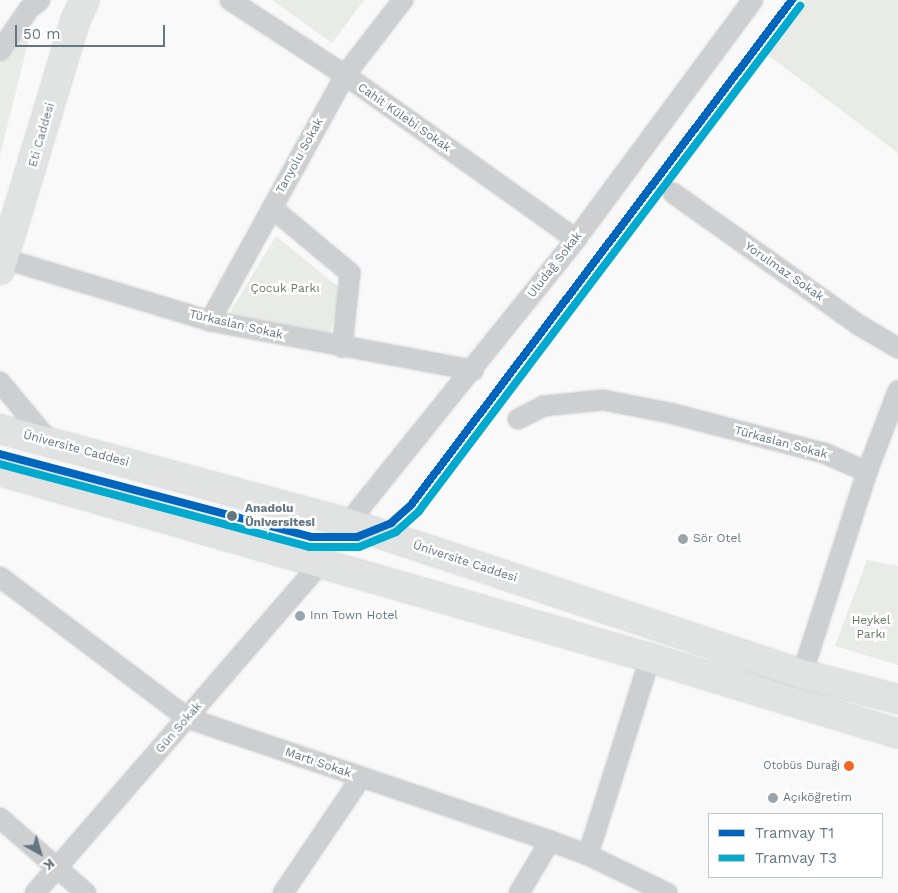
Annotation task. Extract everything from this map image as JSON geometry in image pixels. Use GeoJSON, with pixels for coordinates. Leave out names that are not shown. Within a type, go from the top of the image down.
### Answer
{"type":"FeatureCollection","features":[{"type":"Feature","properties":{"kind":"main road","name":"Eti Caddesi"},"geometry":{"type":"LineString","coordinates":[[2,264],[76,21],[86,0]]}},
{"type":"Feature","properties":{"kind":"main road","name":"Üniversite Caddesi"},"geometry":{"type":"LineString","coordinates":[[0,429],[348,523],[802,674],[898,699]]}},
{"type":"Feature","properties":{"kind":"main road"},"geometry":{"type":"LineString","coordinates":[[0,471],[322,562],[650,658],[898,734]]}},
{"type":"Feature","properties":{"kind":"street","name":"Cahit Külebi Sokak"},"geometry":{"type":"LineString","coordinates":[[230,0],[345,76],[576,239]]}},
{"type":"Feature","properties":{"kind":"street","name":"Tanyolu Sokak"},"geometry":{"type":"LineString","coordinates":[[210,321],[345,76],[403,0]]}},
{"type":"Feature","properties":{"kind":"street","name":"Uludağ Sokak"},"geometry":{"type":"LineString","coordinates":[[348,523],[473,370],[576,239],[753,0]]}},
{"type":"Feature","properties":{"kind":"street"},"geometry":{"type":"LineString","coordinates":[[0,50],[29,3]]}},
{"type":"Feature","properties":{"kind":"street","name":"Yorulmaz Sokak"},"geometry":{"type":"LineString","coordinates":[[673,192],[857,324],[898,348]]}},
{"type":"Feature","properties":{"kind":"street"},"geometry":{"type":"LineString","coordinates":[[272,208],[350,273],[342,348]]}},
{"type":"Feature","properties":{"kind":"street","name":"Türkaslan Sokak"},"geometry":{"type":"LineString","coordinates":[[2,264],[210,321],[342,348],[473,370]]}},
{"type":"Feature","properties":{"kind":"street"},"geometry":{"type":"LineString","coordinates":[[0,382],[49,441]]}},
{"type":"Feature","properties":{"kind":"street"},"geometry":{"type":"LineString","coordinates":[[802,674],[867,472],[898,391]]}},
{"type":"Feature","properties":{"kind":"street","name":"Türkaslan Sokak"},"geometry":{"type":"LineString","coordinates":[[518,419],[543,406],[603,400],[670,413],[824,453],[867,472]]}},
{"type":"Feature","properties":{"kind":"street","name":"Gün Sokak"},"geometry":{"type":"LineString","coordinates":[[35,893],[322,562]]}},
{"type":"Feature","properties":{"kind":"street","name":"Martı Sokak"},"geometry":{"type":"LineString","coordinates":[[0,577],[187,718],[550,841],[588,855],[667,893]]}},
{"type":"Feature","properties":{"kind":"street"},"geometry":{"type":"LineString","coordinates":[[588,855],[650,658]]}},
{"type":"Feature","properties":{"kind":"street"},"geometry":{"type":"LineString","coordinates":[[283,893],[361,778]]}},
{"type":"Feature","properties":{"kind":"street"},"geometry":{"type":"LineString","coordinates":[[0,818],[86,893]]}},
{"type":"Feature","properties":{"kind":"street"},"geometry":{"type":"LineString","coordinates":[[519,893],[550,841]]}},
{"type":"Feature","properties":{"kind":"green space"},"geometry":{"type":"Polygon","coordinates":[[[272,0],[364,0],[332,43],[272,0]]]}},
{"type":"Feature","properties":{"kind":"green space"},"geometry":{"type":"Polygon","coordinates":[[[805,0],[898,0],[898,153],[765,53],[805,0]]]}},
{"type":"Feature","properties":{"kind":"green space"},"geometry":{"type":"Polygon","coordinates":[[[29,38],[0,156],[0,60],[16,39],[29,38]]]}},
{"type":"Feature","properties":{"kind":"green space","name":"Çocuk Parkı"},"geometry":{"type":"Polygon","coordinates":[[[276,236],[341,289],[330,333],[229,314],[276,236]]]}},
{"type":"Feature","properties":{"kind":"green space","name":"Heykel Parkı"},"geometry":{"type":"Polygon","coordinates":[[[867,560],[898,566],[898,665],[835,646],[867,560]]]}},
{"type":"Feature","properties":{"kind":"tram line","name":"T1"},"geometry":{"type":"LineString","coordinates":[[0,454],[311,537],[357,537],[391,523],[411,505],[792,0]]}},
{"type":"Feature","properties":{"kind":"tram line","name":"T3"},"geometry":{"type":"LineString","coordinates":[[0,464],[309,547],[359,547],[396,532],[419,511],[800,6]]}},
{"type":"Feature","properties":{"kind":"place","name":"Anadolu Üniversitesi"},"geometry":{"type":"Point","coordinates":[232,516]}},
{"type":"Feature","properties":{"kind":"place","name":"Sör Otel"},"geometry":{"type":"Point","coordinates":[683,539]}},
{"type":"Feature","properties":{"kind":"place","name":"Inn Town Hotel"},"geometry":{"type":"Point","coordinates":[300,616]}},
{"type":"Feature","properties":{"kind":"place","name":"Otobüs Durağı"},"geometry":{"type":"Point","coordinates":[849,766]}},
{"type":"Feature","properties":{"kind":"place","name":"Açıköğretim"},"geometry":{"type":"Point","coordinates":[773,798]}}]}
